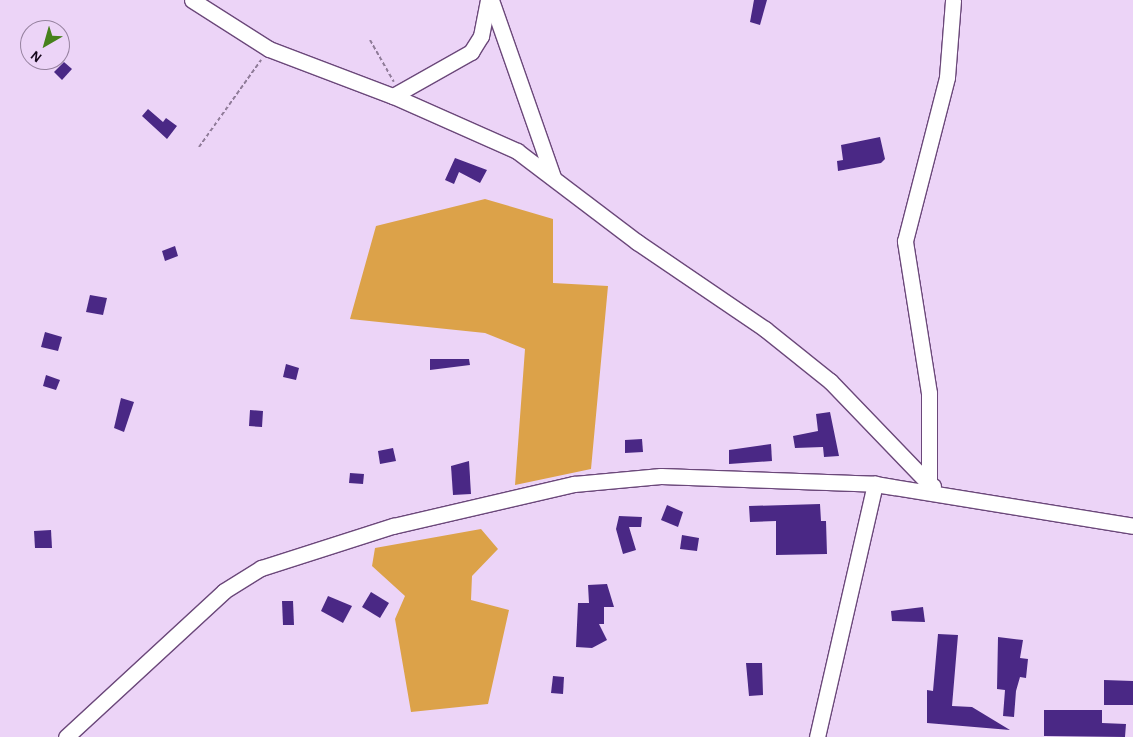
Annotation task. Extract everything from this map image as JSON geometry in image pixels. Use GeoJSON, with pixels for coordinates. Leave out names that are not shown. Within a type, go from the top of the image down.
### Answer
{"type":"FeatureCollection","features":[{"type":"Feature","properties":{"kind":"street"},"geometry":{"type":"LineString","coordinates":[[192,0],[269,50],[396,94],[503,142],[830,381],[929,484],[945,494]]}},
{"type":"Feature","properties":{"kind":"street"},"geometry":{"type":"LineString","coordinates":[[396,94],[471,52],[482,36],[489,0]]}},
{"type":"Feature","properties":{"kind":"street"},"geometry":{"type":"LineString","coordinates":[[489,0],[553,177]]}},
{"type":"Feature","properties":{"kind":"street"},"geometry":{"type":"LineString","coordinates":[[929,484],[929,393],[905,241],[947,76],[953,0]]}},
{"type":"Feature","properties":{"kind":"street"},"geometry":{"type":"LineString","coordinates":[[66,737],[224,591],[276,561],[393,526],[618,478],[875,484],[1133,526]]}},
{"type":"Feature","properties":{"kind":"street"},"geometry":{"type":"LineString","coordinates":[[818,737],[875,484]]}},
{"type":"Feature","properties":{"kind":"path"},"geometry":{"type":"LineString","coordinates":[[370,40],[396,94]]}},
{"type":"Feature","properties":{"kind":"path"},"geometry":{"type":"LineString","coordinates":[[200,147],[269,50]]}},
{"type":"Feature","properties":{"kind":"shaded area"},"geometry":{"type":"Polygon","coordinates":[[[485,199],[553,219],[553,283],[608,286],[591,469],[515,485],[525,349],[485,333],[350,319],[376,226],[485,199]]]}},
{"type":"Feature","properties":{"kind":"shaded area"},"geometry":{"type":"Polygon","coordinates":[[[481,529],[498,549],[472,576],[471,600],[509,610],[488,704],[411,712],[395,619],[405,596],[372,566],[375,548],[481,529]]]}},
{"type":"Feature","properties":{"kind":"building"},"geometry":{"type":"Polygon","coordinates":[[[754,0],[767,0],[760,25],[750,22],[754,0]]]}},
{"type":"Feature","properties":{"kind":"building"},"geometry":{"type":"Polygon","coordinates":[[[70,67],[72,69],[62,80],[54,72],[56,70],[70,70],[70,67]]]}},
{"type":"Feature","properties":{"kind":"building"},"geometry":{"type":"Polygon","coordinates":[[[148,109],[163,122],[166,118],[177,126],[167,139],[142,116],[148,109]]]}},
{"type":"Feature","properties":{"kind":"building"},"geometry":{"type":"Polygon","coordinates":[[[880,137],[885,159],[881,163],[838,171],[837,161],[843,160],[841,145],[880,137]]]}},
{"type":"Feature","properties":{"kind":"building"},"geometry":{"type":"Polygon","coordinates":[[[455,158],[487,170],[480,183],[459,172],[454,184],[445,180],[455,158]]]}},
{"type":"Feature","properties":{"kind":"building"},"geometry":{"type":"Polygon","coordinates":[[[175,246],[178,256],[165,261],[162,251],[175,246]]]}},
{"type":"Feature","properties":{"kind":"building"},"geometry":{"type":"Polygon","coordinates":[[[90,295],[107,298],[103,315],[86,312],[90,295]]]}},
{"type":"Feature","properties":{"kind":"building"},"geometry":{"type":"Polygon","coordinates":[[[45,332],[62,337],[58,351],[41,347],[45,332]]]}},
{"type":"Feature","properties":{"kind":"building"},"geometry":{"type":"Polygon","coordinates":[[[430,359],[469,359],[470,365],[430,370],[430,359]]]}},
{"type":"Feature","properties":{"kind":"building"},"geometry":{"type":"Polygon","coordinates":[[[286,364],[299,368],[296,380],[283,377],[286,364]]]}},
{"type":"Feature","properties":{"kind":"building"},"geometry":{"type":"Polygon","coordinates":[[[46,375],[60,380],[56,390],[43,386],[46,375]]]}},
{"type":"Feature","properties":{"kind":"building"},"geometry":{"type":"Polygon","coordinates":[[[121,398],[134,402],[124,432],[114,428],[121,398]]]}},
{"type":"Feature","properties":{"kind":"building"},"geometry":{"type":"Polygon","coordinates":[[[250,410],[263,411],[262,427],[249,426],[250,410]]]}},
{"type":"Feature","properties":{"kind":"building"},"geometry":{"type":"Polygon","coordinates":[[[830,412],[839,456],[824,457],[823,447],[795,448],[793,436],[818,431],[816,414],[830,412]]]}},
{"type":"Feature","properties":{"kind":"building"},"geometry":{"type":"Polygon","coordinates":[[[642,439],[643,452],[625,453],[625,440],[642,439]]]}},
{"type":"Feature","properties":{"kind":"building"},"geometry":{"type":"Polygon","coordinates":[[[771,444],[772,461],[729,464],[729,450],[771,444]]]}},
{"type":"Feature","properties":{"kind":"building"},"geometry":{"type":"Polygon","coordinates":[[[393,448],[396,461],[380,464],[378,451],[393,448]]]}},
{"type":"Feature","properties":{"kind":"building"},"geometry":{"type":"Polygon","coordinates":[[[469,461],[471,494],[453,495],[451,466],[469,461]]]}},
{"type":"Feature","properties":{"kind":"building"},"geometry":{"type":"Polygon","coordinates":[[[350,473],[364,474],[363,484],[349,483],[350,473]]]}},
{"type":"Feature","properties":{"kind":"building"},"geometry":{"type":"Polygon","coordinates":[[[820,504],[821,521],[826,521],[827,554],[776,555],[776,521],[750,522],[749,506],[820,504]]]}},
{"type":"Feature","properties":{"kind":"building"},"geometry":{"type":"Polygon","coordinates":[[[667,505],[683,512],[678,527],[661,520],[667,505]]]}},
{"type":"Feature","properties":{"kind":"building"},"geometry":{"type":"Polygon","coordinates":[[[619,516],[642,517],[641,527],[629,527],[636,550],[623,554],[616,529],[619,516]]]}},
{"type":"Feature","properties":{"kind":"building"},"geometry":{"type":"Polygon","coordinates":[[[51,530],[52,548],[35,548],[34,531],[51,530]]]}},
{"type":"Feature","properties":{"kind":"building"},"geometry":{"type":"Polygon","coordinates":[[[682,535],[699,538],[697,551],[680,549],[682,535]]]}},
{"type":"Feature","properties":{"kind":"building"},"geometry":{"type":"Polygon","coordinates":[[[607,584],[614,607],[604,607],[604,624],[599,624],[607,640],[592,648],[576,647],[578,603],[589,603],[588,585],[607,584]]]}},
{"type":"Feature","properties":{"kind":"building"},"geometry":{"type":"Polygon","coordinates":[[[371,592],[389,603],[380,618],[362,607],[371,592]]]}},
{"type":"Feature","properties":{"kind":"building"},"geometry":{"type":"Polygon","coordinates":[[[328,596],[352,606],[343,623],[321,611],[328,596]]]}},
{"type":"Feature","properties":{"kind":"building"},"geometry":{"type":"Polygon","coordinates":[[[282,601],[293,601],[294,625],[283,625],[282,601]]]}},
{"type":"Feature","properties":{"kind":"building"},"geometry":{"type":"Polygon","coordinates":[[[923,607],[925,622],[892,621],[891,611],[923,607]]]}},
{"type":"Feature","properties":{"kind":"building"},"geometry":{"type":"Polygon","coordinates":[[[938,634],[958,635],[952,706],[972,707],[1010,730],[927,723],[927,690],[933,691],[938,634]]]}},
{"type":"Feature","properties":{"kind":"building"},"geometry":{"type":"Polygon","coordinates":[[[998,637],[1023,640],[1020,658],[1028,659],[1026,678],[1020,677],[1016,691],[1014,717],[1003,716],[1005,690],[997,689],[998,637]]]}},
{"type":"Feature","properties":{"kind":"building"},"geometry":{"type":"Polygon","coordinates":[[[746,663],[762,663],[763,695],[749,696],[746,663]]]}},
{"type":"Feature","properties":{"kind":"building"},"geometry":{"type":"Polygon","coordinates":[[[553,676],[564,677],[563,694],[551,693],[553,676]]]}},
{"type":"Feature","properties":{"kind":"building"},"geometry":{"type":"Polygon","coordinates":[[[1104,680],[1133,681],[1133,705],[1104,705],[1104,680]]]}},
{"type":"Feature","properties":{"kind":"building"},"geometry":{"type":"Polygon","coordinates":[[[1044,710],[1102,710],[1102,723],[1126,724],[1125,737],[1044,736],[1044,710]]]}}]}
